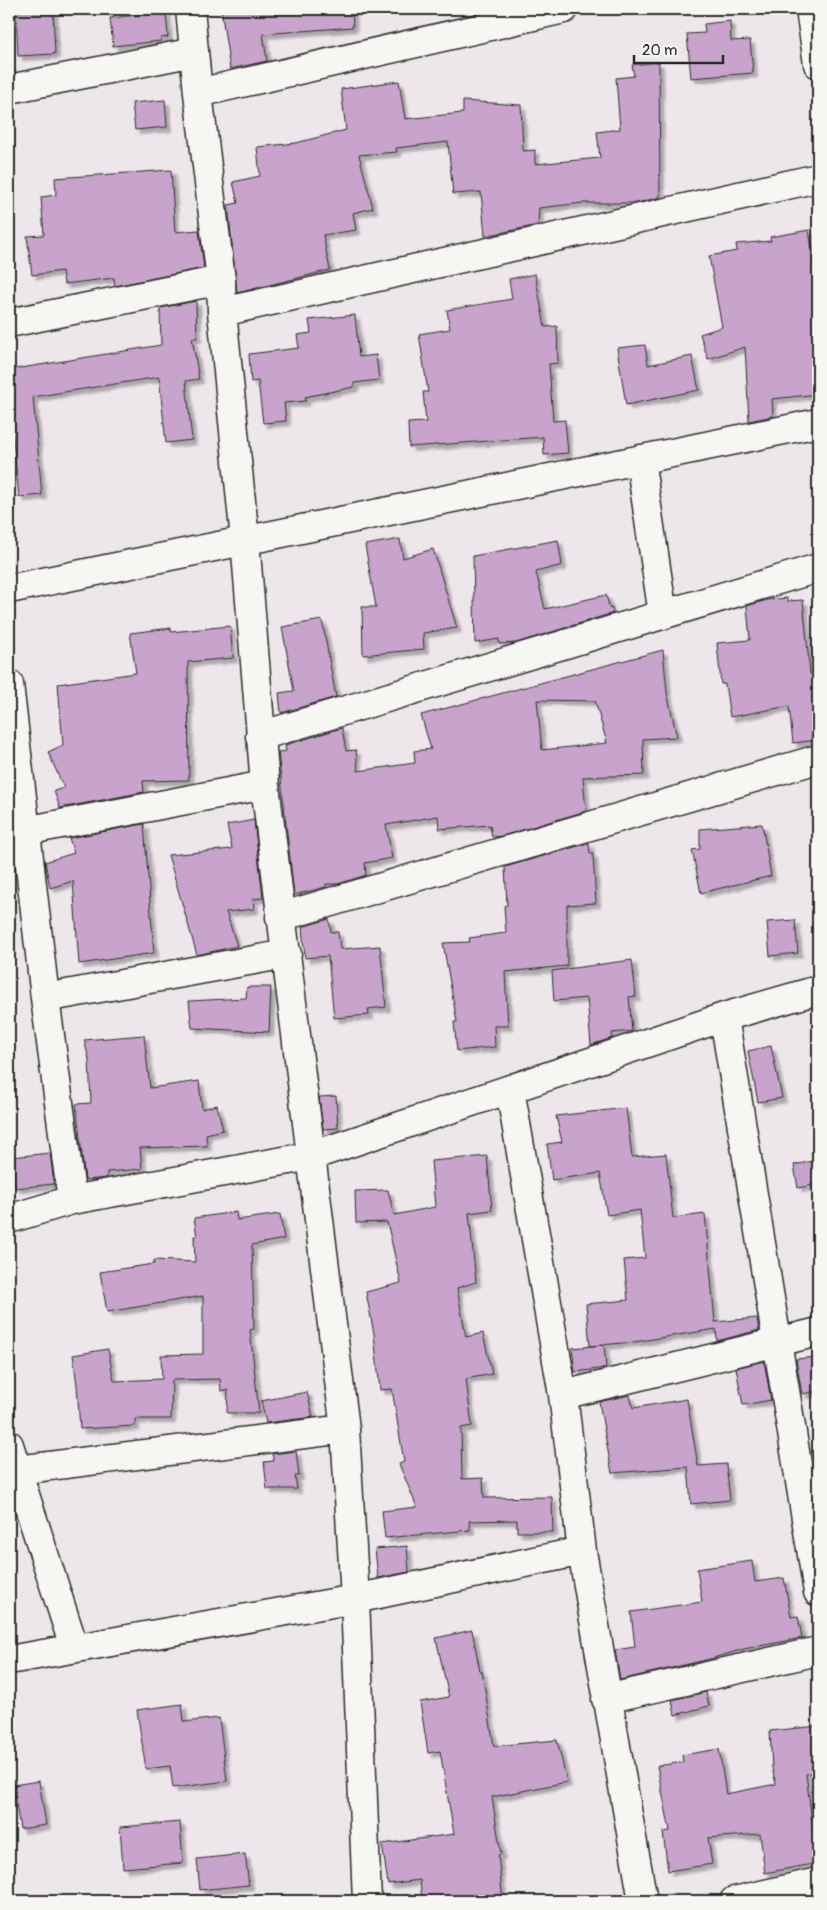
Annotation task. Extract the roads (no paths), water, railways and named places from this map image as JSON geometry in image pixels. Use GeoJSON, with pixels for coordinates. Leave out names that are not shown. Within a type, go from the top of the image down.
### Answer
{"type":"FeatureCollection","features":[{"type":"Feature","properties":{"kind":"street"},"geometry":{"type":"LineString","coordinates":[[190,9],[198,93],[221,280],[222,312],[245,540],[265,786],[344,1428],[355,1599],[367,1901]]}},
{"type":"Feature","properties":{"kind":"street"},"geometry":{"type":"LineString","coordinates":[[198,93],[564,9]]}},
{"type":"Feature","properties":{"kind":"street"},"geometry":{"type":"LineString","coordinates":[[814,21],[818,64]]}},
{"type":"Feature","properties":{"kind":"street"},"geometry":{"type":"LineString","coordinates":[[9,89],[194,52]]}},
{"type":"Feature","properties":{"kind":"street"},"geometry":{"type":"LineString","coordinates":[[222,312],[818,178]]}},
{"type":"Feature","properties":{"kind":"street"},"geometry":{"type":"LineString","coordinates":[[9,323],[221,280]]}},
{"type":"Feature","properties":{"kind":"street"},"geometry":{"type":"LineString","coordinates":[[9,589],[818,424]]}},
{"type":"Feature","properties":{"kind":"street"},"geometry":{"type":"LineString","coordinates":[[640,459],[663,615]]}},
{"type":"Feature","properties":{"kind":"street"},"geometry":{"type":"LineString","coordinates":[[260,736],[818,568]]}},
{"type":"Feature","properties":{"kind":"street"},"geometry":{"type":"LineString","coordinates":[[9,684],[18,831],[45,998],[72,1200]]}},
{"type":"Feature","properties":{"kind":"street"},"geometry":{"type":"LineString","coordinates":[[280,917],[818,759]]}},
{"type":"Feature","properties":{"kind":"street"},"geometry":{"type":"LineString","coordinates":[[18,831],[265,786]]}},
{"type":"Feature","properties":{"kind":"street"},"geometry":{"type":"LineString","coordinates":[[45,998],[287,954]]}},
{"type":"Feature","properties":{"kind":"street"},"geometry":{"type":"LineString","coordinates":[[9,1218],[72,1200],[311,1156],[724,1017],[818,990]]}},
{"type":"Feature","properties":{"kind":"street"},"geometry":{"type":"LineString","coordinates":[[724,1017],[818,1592]]}},
{"type":"Feature","properties":{"kind":"street"},"geometry":{"type":"LineString","coordinates":[[510,1089],[563,1395],[582,1551],[606,1699],[644,1901]]}},
{"type":"Feature","properties":{"kind":"street"},"geometry":{"type":"LineString","coordinates":[[563,1395],[818,1332]]}},
{"type":"Feature","properties":{"kind":"street"},"geometry":{"type":"LineString","coordinates":[[74,1647],[12,1462],[344,1428]]}},
{"type":"Feature","properties":{"kind":"street"},"geometry":{"type":"LineString","coordinates":[[9,1660],[74,1647],[355,1599],[582,1551]]}},
{"type":"Feature","properties":{"kind":"street"},"geometry":{"type":"LineString","coordinates":[[606,1699],[818,1651]]}},
{"type":"Feature","properties":{"kind":"street"},"geometry":{"type":"LineString","coordinates":[[734,1901],[818,1882]]}}]}
